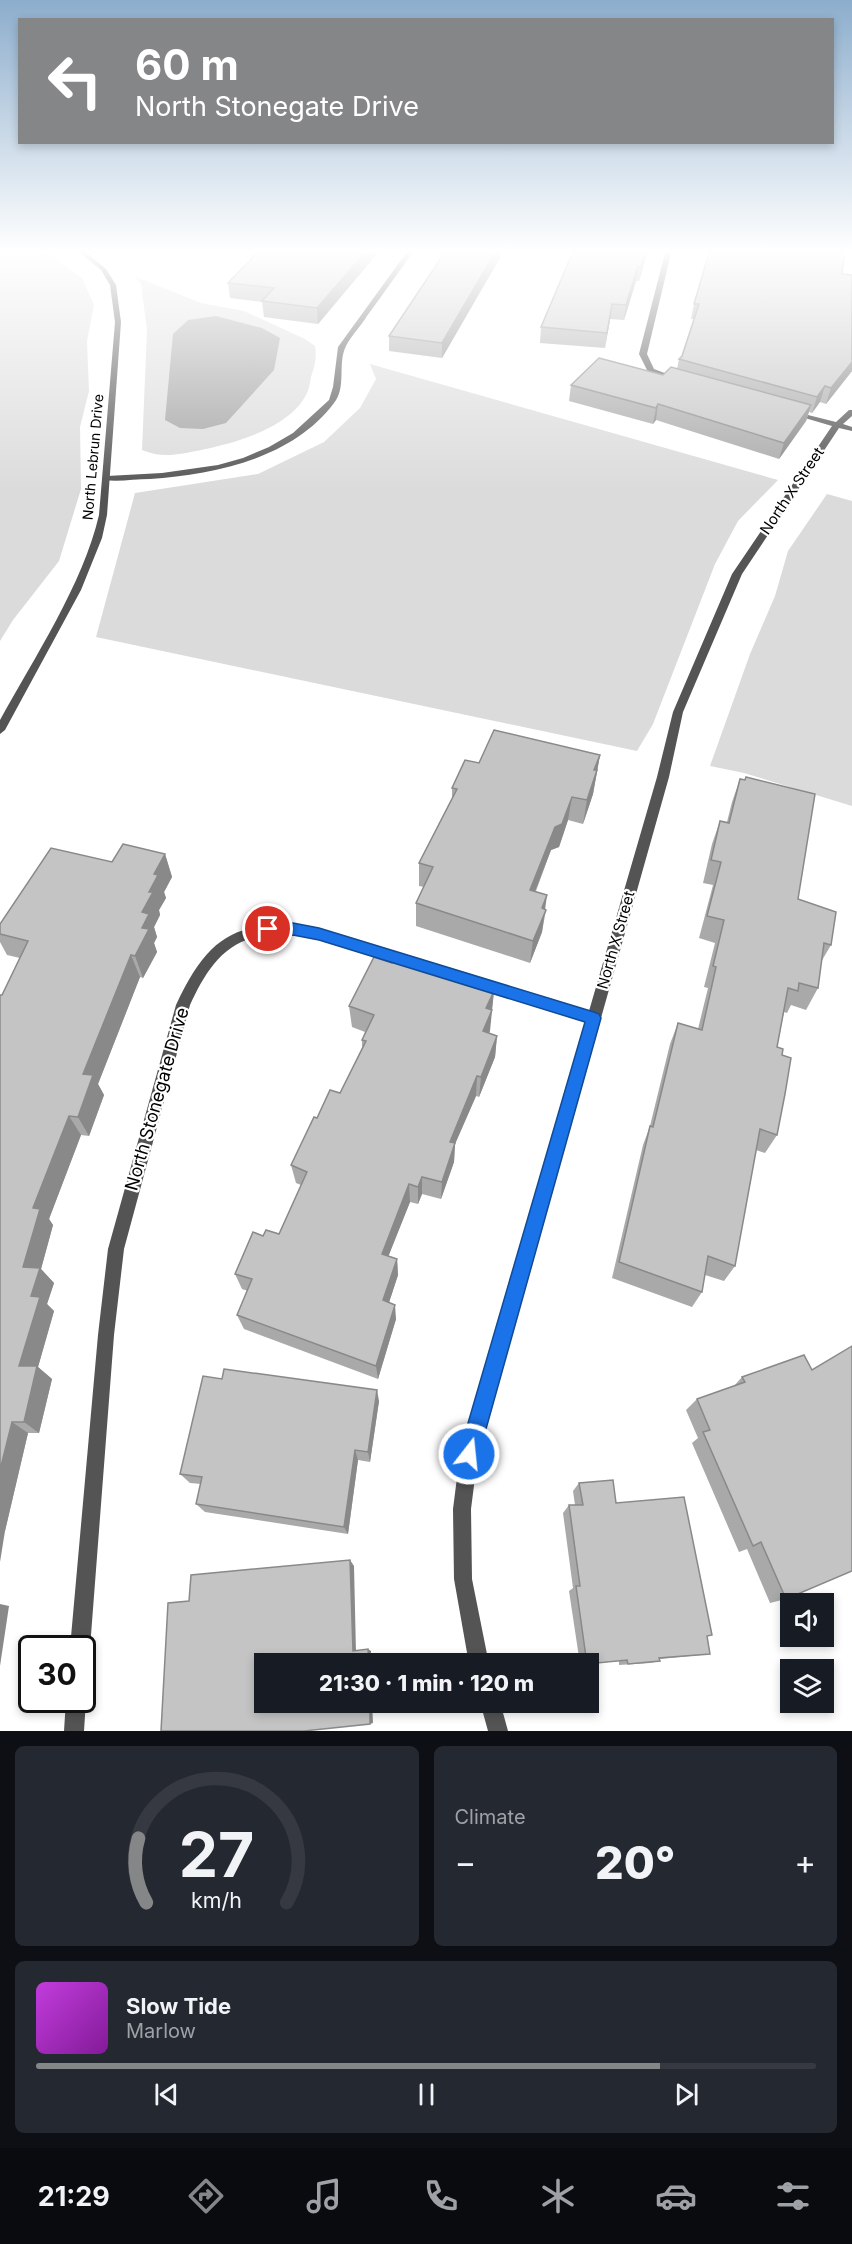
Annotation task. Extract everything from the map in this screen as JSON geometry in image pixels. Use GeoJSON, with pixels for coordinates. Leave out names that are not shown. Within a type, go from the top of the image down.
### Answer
{"type":"FeatureCollection","features":[{"type":"Feature","properties":{"kind":"street","name":"North Lebrun Drive"},"geometry":{"type":"LineString","coordinates":[[0,730],[76,590],[95,546],[103,515],[107,478],[117,330]]}},
{"type":"Feature","properties":{"kind":"street"},"geometry":{"type":"LineString","coordinates":[[107,478],[149,477],[199,471],[242,460],[275,447],[307,428],[332,402],[340,382],[338,364],[342,347],[353,330]]}},
{"type":"Feature","properties":{"kind":"street"},"geometry":{"type":"LineString","coordinates":[[650,330],[643,354],[651,369],[679,381]]}},
{"type":"Feature","properties":{"kind":"street"},"geometry":{"type":"LineString","coordinates":[[778,409],[852,429]]}},
{"type":"Feature","properties":{"kind":"street","name":"North X Street"},"geometry":{"type":"LineString","coordinates":[[477,1653],[463,1579],[462,1509],[469,1454],[663,777],[678,712],[737,574],[837,425],[852,412]]}},
{"type":"Feature","properties":{"kind":"street","name":"North Stonegate Drive"},"geometry":{"type":"LineString","coordinates":[[81,1635],[106,1335],[116,1249],[183,1005],[193,980],[205,961],[221,946],[244,935],[268,929],[293,929],[319,934],[594,1018]]}},
{"type":"Feature","properties":{"kind":"street"},"geometry":{"type":"LineString","coordinates":[[74,1731],[75,1713]]}},
{"type":"Feature","properties":{"kind":"street"},"geometry":{"type":"LineString","coordinates":[[493,1713],[498,1731]]}},
{"type":"Feature","properties":{"kind":"shaded area"},"geometry":{"type":"Polygon","coordinates":[[[0,330],[89,330],[87,341],[89,391],[80,427],[81,489],[59,561],[13,620],[0,641],[0,330]]]}},
{"type":"Feature","properties":{"kind":"shaded area"},"geometry":{"type":"Polygon","coordinates":[[[147,330],[285,330],[315,346],[316,354],[309,389],[298,407],[287,417],[260,432],[201,450],[172,455],[150,453],[142,450],[147,330]]]}},
{"type":"Feature","properties":{"kind":"shaded area"},"geometry":{"type":"Polygon","coordinates":[[[178,330],[265,330],[280,338],[274,370],[226,423],[203,429],[180,428],[165,420],[173,334],[178,330]]]}},
{"type":"Feature","properties":{"kind":"shaded area"},"geometry":{"type":"Polygon","coordinates":[[[370,364],[778,480],[738,521],[715,564],[653,724],[637,751],[96,637],[135,493],[258,474],[324,442],[360,408],[376,379],[370,364]]]}},
{"type":"Feature","properties":{"kind":"shaded area"},"geometry":{"type":"Polygon","coordinates":[[[827,494],[852,501],[852,806],[744,773],[710,766],[750,654],[775,596],[788,551],[827,494]]]}},
{"type":"Feature","properties":{"kind":"building"},"geometry":{"type":"Polygon","coordinates":[[[393,330],[450,330],[442,343],[389,336],[393,330]]]}},
{"type":"Feature","properties":{"kind":"building"},"geometry":{"type":"Polygon","coordinates":[[[572,330],[608,330],[607,333],[572,330]]]}},
{"type":"Feature","properties":{"kind":"building"},"geometry":{"type":"Polygon","coordinates":[[[691,330],[852,330],[852,362],[831,388],[825,386],[817,397],[679,359],[691,330]]]}},
{"type":"Feature","properties":{"kind":"building"},"geometry":{"type":"Polygon","coordinates":[[[599,358],[663,375],[671,367],[811,405],[784,443],[658,404],[656,408],[571,385],[599,358]]]}},
{"type":"Feature","properties":{"kind":"building"},"geometry":{"type":"Polygon","coordinates":[[[494,730],[600,755],[587,800],[572,797],[562,824],[555,827],[530,890],[547,895],[542,908],[546,910],[533,941],[416,903],[433,867],[419,863],[457,789],[452,788],[465,760],[479,763],[494,730]]]}},
{"type":"Feature","properties":{"kind":"building"},"geometry":{"type":"Polygon","coordinates":[[[746,777],[815,794],[798,899],[836,912],[831,945],[824,943],[818,988],[799,983],[798,991],[788,988],[777,1047],[783,1049],[782,1055],[791,1058],[785,1094],[777,1135],[760,1129],[735,1266],[708,1256],[702,1292],[619,1262],[650,1126],[653,1127],[678,1023],[702,1030],[724,920],[707,916],[721,862],[711,860],[720,821],[729,823],[740,779],[745,780],[746,777]]]}},
{"type":"Feature","properties":{"kind":"building"},"geometry":{"type":"Polygon","coordinates":[[[123,844],[165,854],[154,874],[158,875],[149,892],[153,892],[142,912],[149,914],[142,928],[149,929],[135,956],[131,955],[83,1074],[93,1075],[78,1117],[69,1116],[33,1208],[40,1209],[23,1267],[40,1268],[31,1296],[40,1297],[19,1366],[37,1366],[24,1422],[12,1422],[0,1470],[0,995],[28,941],[0,934],[0,924],[51,848],[112,862],[123,844]]]}},
{"type":"Feature","properties":{"kind":"building"},"geometry":{"type":"Polygon","coordinates":[[[374,957],[392,963],[394,958],[494,991],[486,1008],[492,1010],[483,1031],[497,1036],[481,1077],[477,1076],[450,1142],[455,1143],[442,1182],[422,1177],[418,1187],[409,1184],[382,1254],[397,1259],[383,1300],[395,1305],[376,1366],[237,1315],[252,1279],[235,1274],[253,1232],[263,1236],[266,1230],[279,1234],[307,1172],[291,1165],[330,1090],[340,1093],[366,1041],[362,1040],[374,1015],[349,1006],[374,957]]]}},
{"type":"Feature","properties":{"kind":"building"},"geometry":{"type":"Polygon","coordinates":[[[852,1346],[852,1571],[800,1593],[783,1593],[761,1542],[753,1546],[703,1432],[710,1430],[697,1399],[745,1382],[742,1377],[804,1355],[812,1370],[852,1346]]]}},
{"type":"Feature","properties":{"kind":"building"},"geometry":{"type":"Polygon","coordinates":[[[224,1369],[377,1390],[368,1452],[355,1450],[344,1527],[196,1504],[202,1477],[180,1474],[203,1376],[222,1379],[224,1369]]]}},
{"type":"Feature","properties":{"kind":"building"},"geometry":{"type":"Polygon","coordinates":[[[613,1480],[616,1503],[684,1497],[712,1635],[707,1636],[710,1654],[659,1658],[660,1661],[628,1664],[627,1660],[599,1663],[599,1653],[585,1653],[576,1586],[580,1586],[569,1505],[583,1505],[579,1483],[613,1480]]]}},
{"type":"Feature","properties":{"kind":"building"},"geometry":{"type":"Polygon","coordinates":[[[350,1560],[353,1651],[368,1649],[368,1653],[254,1653],[254,1713],[370,1713],[370,1724],[304,1731],[161,1731],[168,1603],[189,1601],[191,1575],[350,1560]]]}},
{"type":"Feature","properties":{"kind":"route"},"geometry":{"type":"LineString","coordinates":[[268,929],[293,929],[319,934],[594,1018],[469,1454]]}}]}
